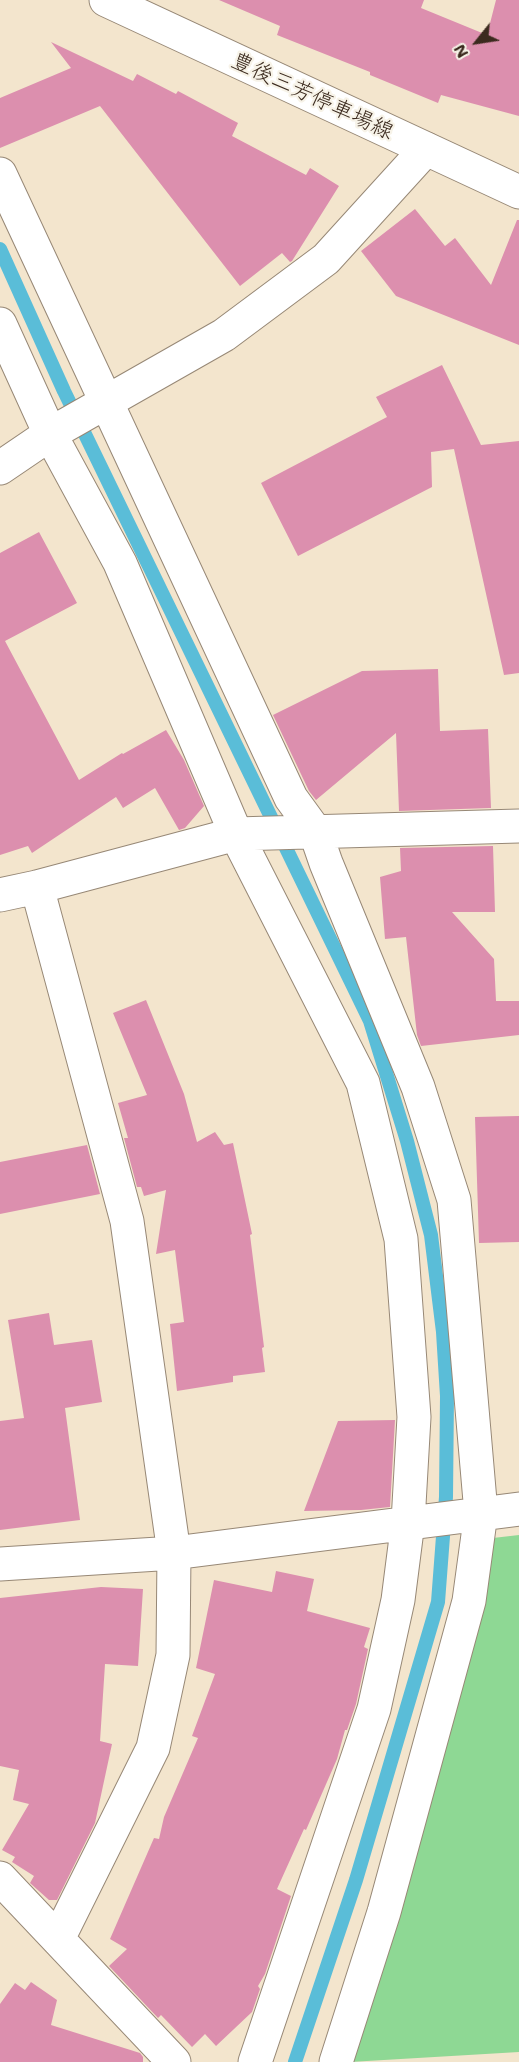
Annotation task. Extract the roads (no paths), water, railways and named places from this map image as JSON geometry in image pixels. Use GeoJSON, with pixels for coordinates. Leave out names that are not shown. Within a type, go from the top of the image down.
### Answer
{"type":"FeatureCollection","features":[{"type":"Feature","properties":{"kind":"street","name":"豊後三芳停車場線"},"geometry":{"type":"LineString","coordinates":[[106,0],[519,192]]}},
{"type":"Feature","properties":{"kind":"street"},"geometry":{"type":"LineString","coordinates":[[0,468],[105,401],[224,335],[326,259],[426,149]]}},
{"type":"Feature","properties":{"kind":"street"},"geometry":{"type":"LineString","coordinates":[[0,174],[291,798],[315,831],[418,1087],[454,1200],[481,1513],[469,1601],[384,1912],[336,2062]]}},
{"type":"Feature","properties":{"kind":"street"},"geometry":{"type":"LineString","coordinates":[[0,324],[50,434],[120,563],[236,834],[363,1083],[401,1239],[414,1417],[408,1522],[398,1600],[374,1709],[255,2062]]}},
{"type":"Feature","properties":{"kind":"street"},"geometry":{"type":"LineString","coordinates":[[0,895],[236,834],[519,826]]}},
{"type":"Feature","properties":{"kind":"street"},"geometry":{"type":"LineString","coordinates":[[37,886],[128,1221],[174,1552],[173,1655],[153,1748],[58,1939]]}},
{"type":"Feature","properties":{"kind":"street"},"geometry":{"type":"LineString","coordinates":[[0,1564],[174,1552],[519,1509]]}},
{"type":"Feature","properties":{"kind":"street"},"geometry":{"type":"LineString","coordinates":[[0,1878],[174,2062]]}},
{"type":"Feature","properties":{"kind":"waterway"},"geometry":{"type":"LineString","coordinates":[[0,249],[64,391],[370,1021],[407,1141],[431,1235],[443,1332],[447,1396],[446,1497],[438,1602],[356,1880],[295,2062]]}}]}
